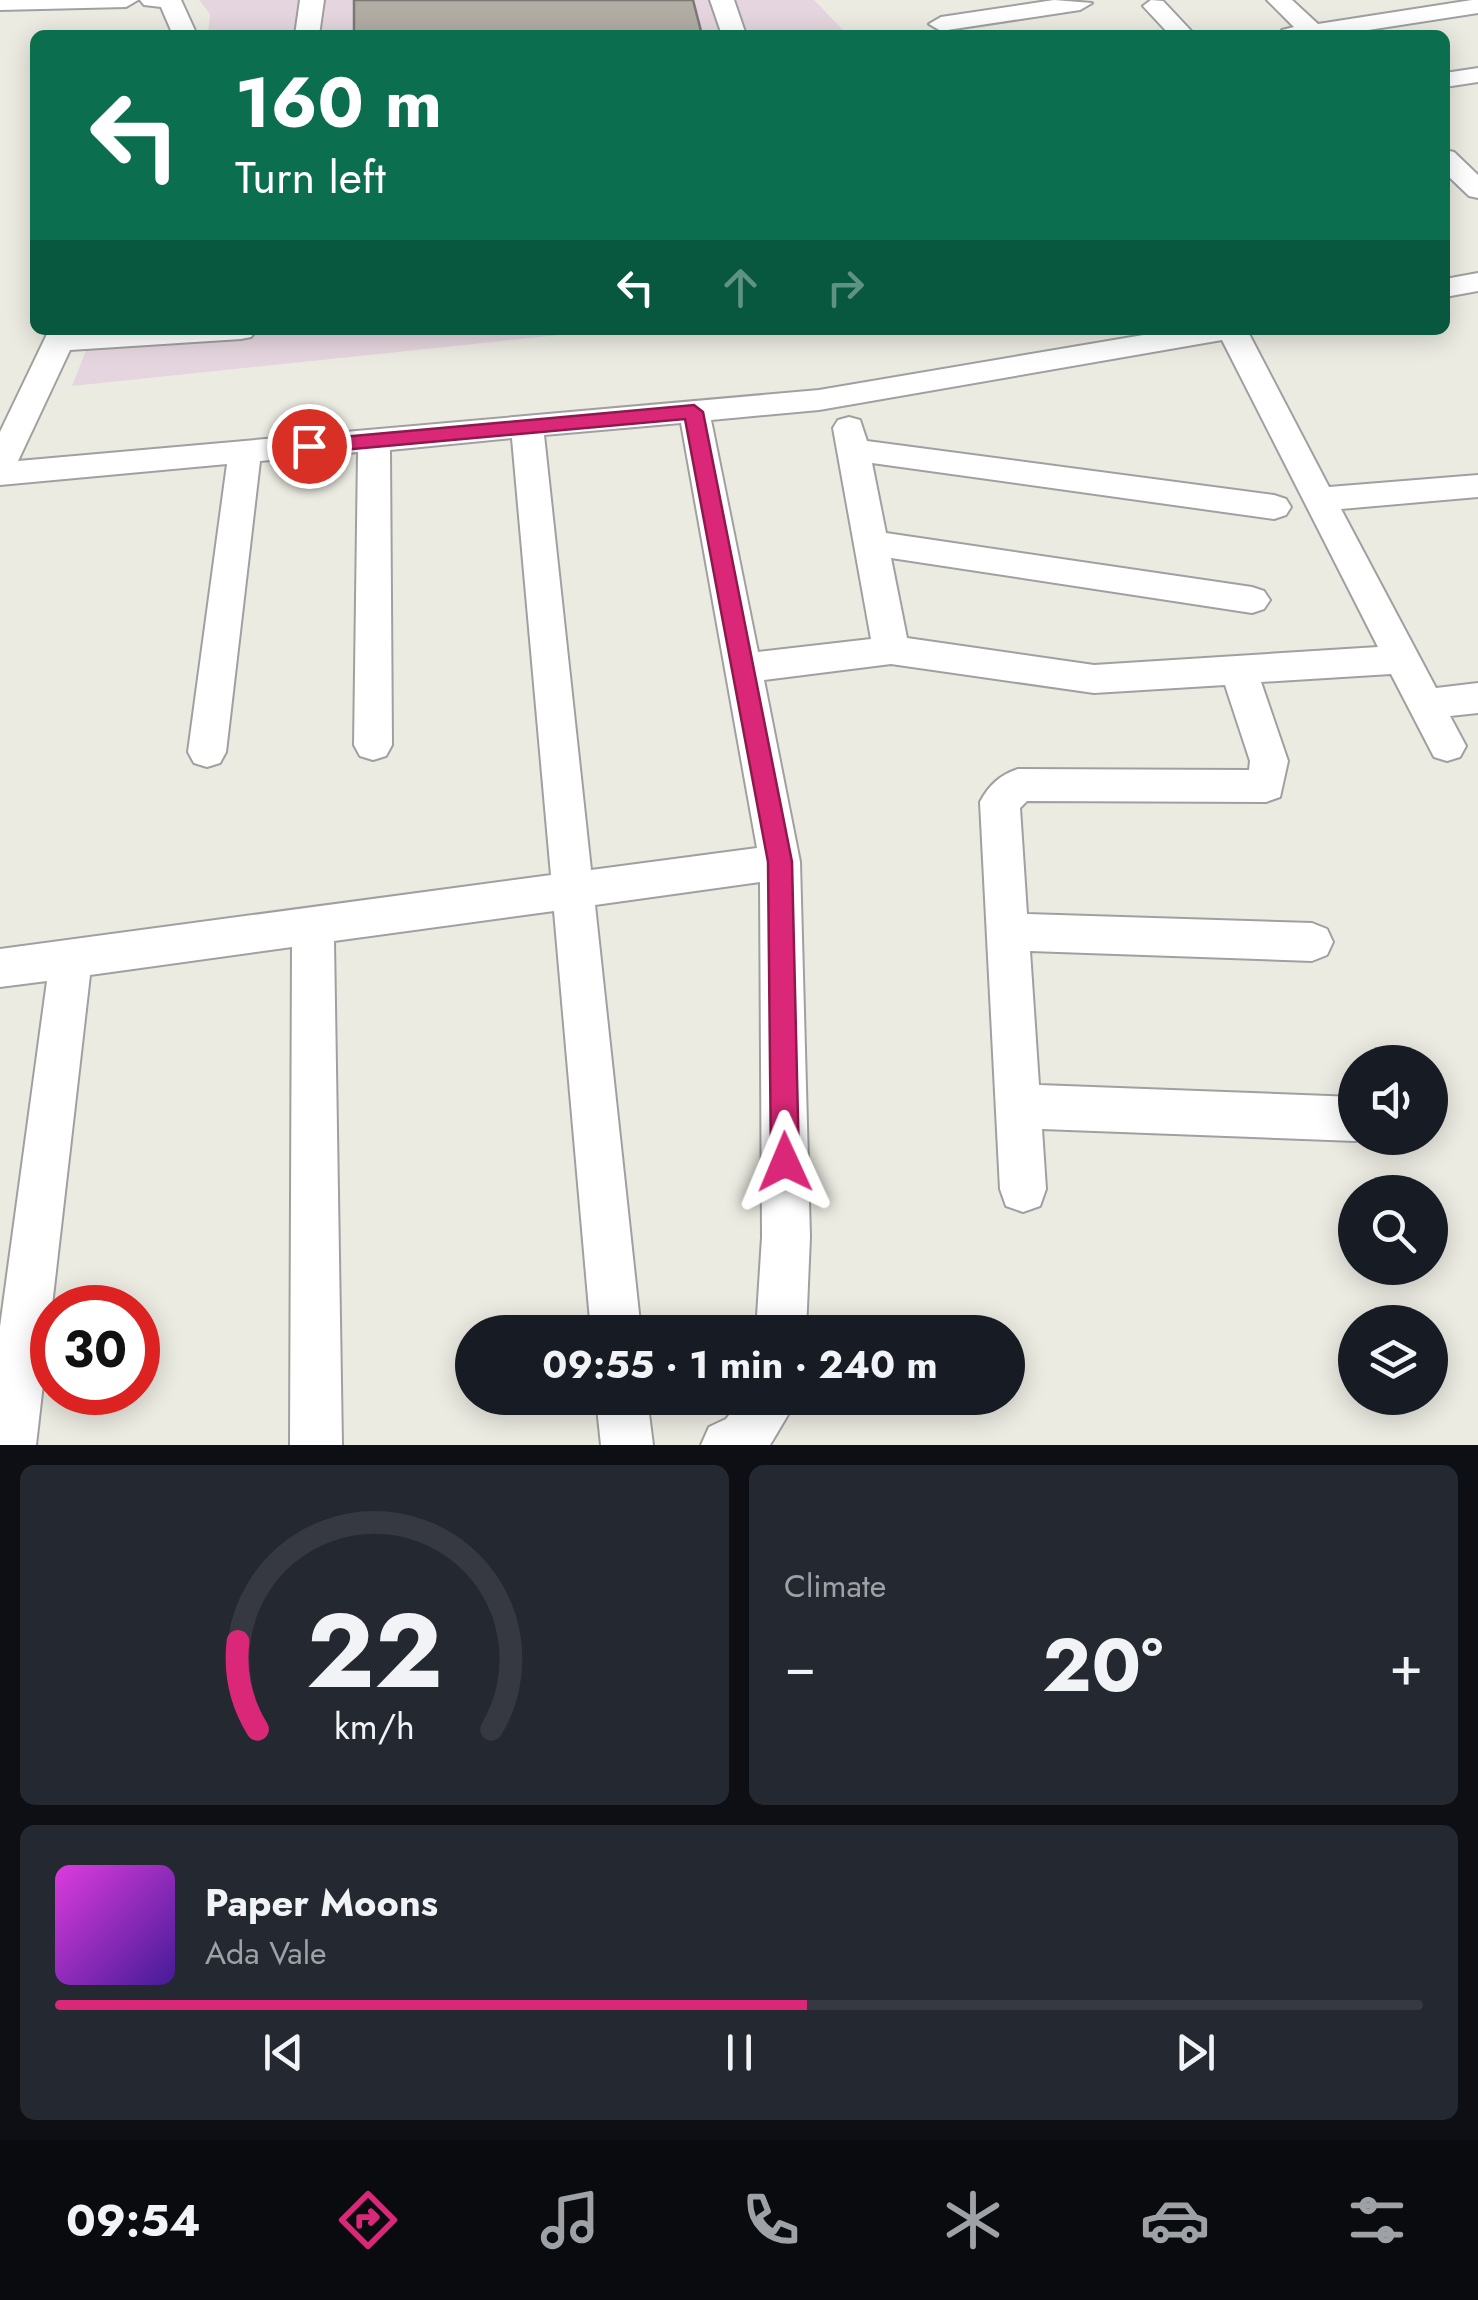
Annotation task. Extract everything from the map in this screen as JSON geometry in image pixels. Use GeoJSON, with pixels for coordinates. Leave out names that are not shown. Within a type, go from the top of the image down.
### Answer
{"type":"FeatureCollection","features":[{"type":"Feature","properties":{"kind":"street"},"geometry":{"type":"LineString","coordinates":[[0,2],[126,0]]}},
{"type":"Feature","properties":{"kind":"street"},"geometry":{"type":"LineString","coordinates":[[152,0],[170,0],[183,30]]}},
{"type":"Feature","properties":{"kind":"street"},"geometry":{"type":"LineString","coordinates":[[308,30],[312,0]]}},
{"type":"Feature","properties":{"kind":"street"},"geometry":{"type":"LineString","coordinates":[[722,0],[732,30]]}},
{"type":"Feature","properties":{"kind":"street"},"geometry":{"type":"LineString","coordinates":[[923,0],[945,30],[1080,3]]}},
{"type":"Feature","properties":{"kind":"street"},"geometry":{"type":"LineString","coordinates":[[1279,0],[1303,30]]}},
{"type":"Feature","properties":{"kind":"street"},"geometry":{"type":"LineString","coordinates":[[1155,6],[1177,30]]}},
{"type":"Feature","properties":{"kind":"street"},"geometry":{"type":"LineString","coordinates":[[1331,30],[1478,6]]}},
{"type":"Feature","properties":{"kind":"street"},"geometry":{"type":"LineString","coordinates":[[1450,79],[1478,74]]}},
{"type":"Feature","properties":{"kind":"street"},"geometry":{"type":"LineString","coordinates":[[1450,162],[1478,158]]}},
{"type":"Feature","properties":{"kind":"street"},"geometry":{"type":"LineString","coordinates":[[1450,165],[1478,190]]}},
{"type":"Feature","properties":{"kind":"street"},"geometry":{"type":"LineString","coordinates":[[1450,287],[1478,282]]}},
{"type":"Feature","properties":{"kind":"street"},"geometry":{"type":"LineString","coordinates":[[0,465],[62,336],[92,335]]}},
{"type":"Feature","properties":{"kind":"street"},"geometry":{"type":"LineString","coordinates":[[0,474],[818,400],[1170,335]]}},
{"type":"Feature","properties":{"kind":"street"},"geometry":{"type":"LineString","coordinates":[[1233,335],[1447,746]]}},
{"type":"Feature","properties":{"kind":"street"},"geometry":{"type":"LineString","coordinates":[[818,400],[848,425],[856,450],[891,650]]}},
{"type":"Feature","properties":{"kind":"street"},"geometry":{"type":"LineString","coordinates":[[694,412],[780,862],[786,1237],[782,1315]]}},
{"type":"Feature","properties":{"kind":"street"},"geometry":{"type":"LineString","coordinates":[[527,427],[614,1315]]}},
{"type":"Feature","properties":{"kind":"street"},"geometry":{"type":"LineString","coordinates":[[373,744],[374,441]]}},
{"type":"Feature","properties":{"kind":"street"},"geometry":{"type":"LineString","coordinates":[[856,450],[1274,506]]}},
{"type":"Feature","properties":{"kind":"street"},"geometry":{"type":"LineString","coordinates":[[207,752],[245,452]]}},
{"type":"Feature","properties":{"kind":"street"},"geometry":{"type":"LineString","coordinates":[[1320,499],[1478,486]]}},
{"type":"Feature","properties":{"kind":"street"},"geometry":{"type":"LineString","coordinates":[[870,543],[1252,600]]}},
{"type":"Feature","properties":{"kind":"street"},"geometry":{"type":"LineString","coordinates":[[743,668],[891,650],[1094,679],[1402,659]]}},
{"type":"Feature","properties":{"kind":"street"},"geometry":{"type":"LineString","coordinates":[[1023,1189],[1000,802],[1018,785],[1266,786],[1268,761],[1238,670]]}},
{"type":"Feature","properties":{"kind":"street"},"geometry":{"type":"LineString","coordinates":[[1426,704],[1478,698]]}},
{"type":"Feature","properties":{"kind":"street"},"geometry":{"type":"LineString","coordinates":[[0,968],[313,922],[780,862]]}},
{"type":"Feature","properties":{"kind":"street"},"geometry":{"type":"LineString","coordinates":[[313,922],[316,1445]]}},
{"type":"Feature","properties":{"kind":"street"},"geometry":{"type":"LineString","coordinates":[[1008,932],[1312,942]]}},
{"type":"Feature","properties":{"kind":"street"},"geometry":{"type":"LineString","coordinates":[[10,1445],[72,960]]}},
{"type":"Feature","properties":{"kind":"street"},"geometry":{"type":"LineString","coordinates":[[1018,1106],[1338,1118]]}},
{"type":"Feature","properties":{"kind":"street"},"geometry":{"type":"LineString","coordinates":[[624,1415],[627,1445]]}},
{"type":"Feature","properties":{"kind":"street"},"geometry":{"type":"LineString","coordinates":[[728,1445],[741,1443],[760,1415]]}},
{"type":"Feature","properties":{"kind":"shaded area"},"geometry":{"type":"Polygon","coordinates":[[[199,0],[814,0],[843,30],[208,30],[210,14],[199,0]]]}},
{"type":"Feature","properties":{"kind":"shaded area"},"geometry":{"type":"Polygon","coordinates":[[[92,335],[559,335],[72,386],[92,335]]]}},
{"type":"Feature","properties":{"kind":"building"},"geometry":{"type":"Polygon","coordinates":[[[354,0],[693,0],[701,30],[354,30],[354,0]]]}},
{"type":"Feature","properties":{"kind":"route"},"geometry":{"type":"LineString","coordinates":[[309,446],[694,412],[780,862],[785,1162]]}}]}
